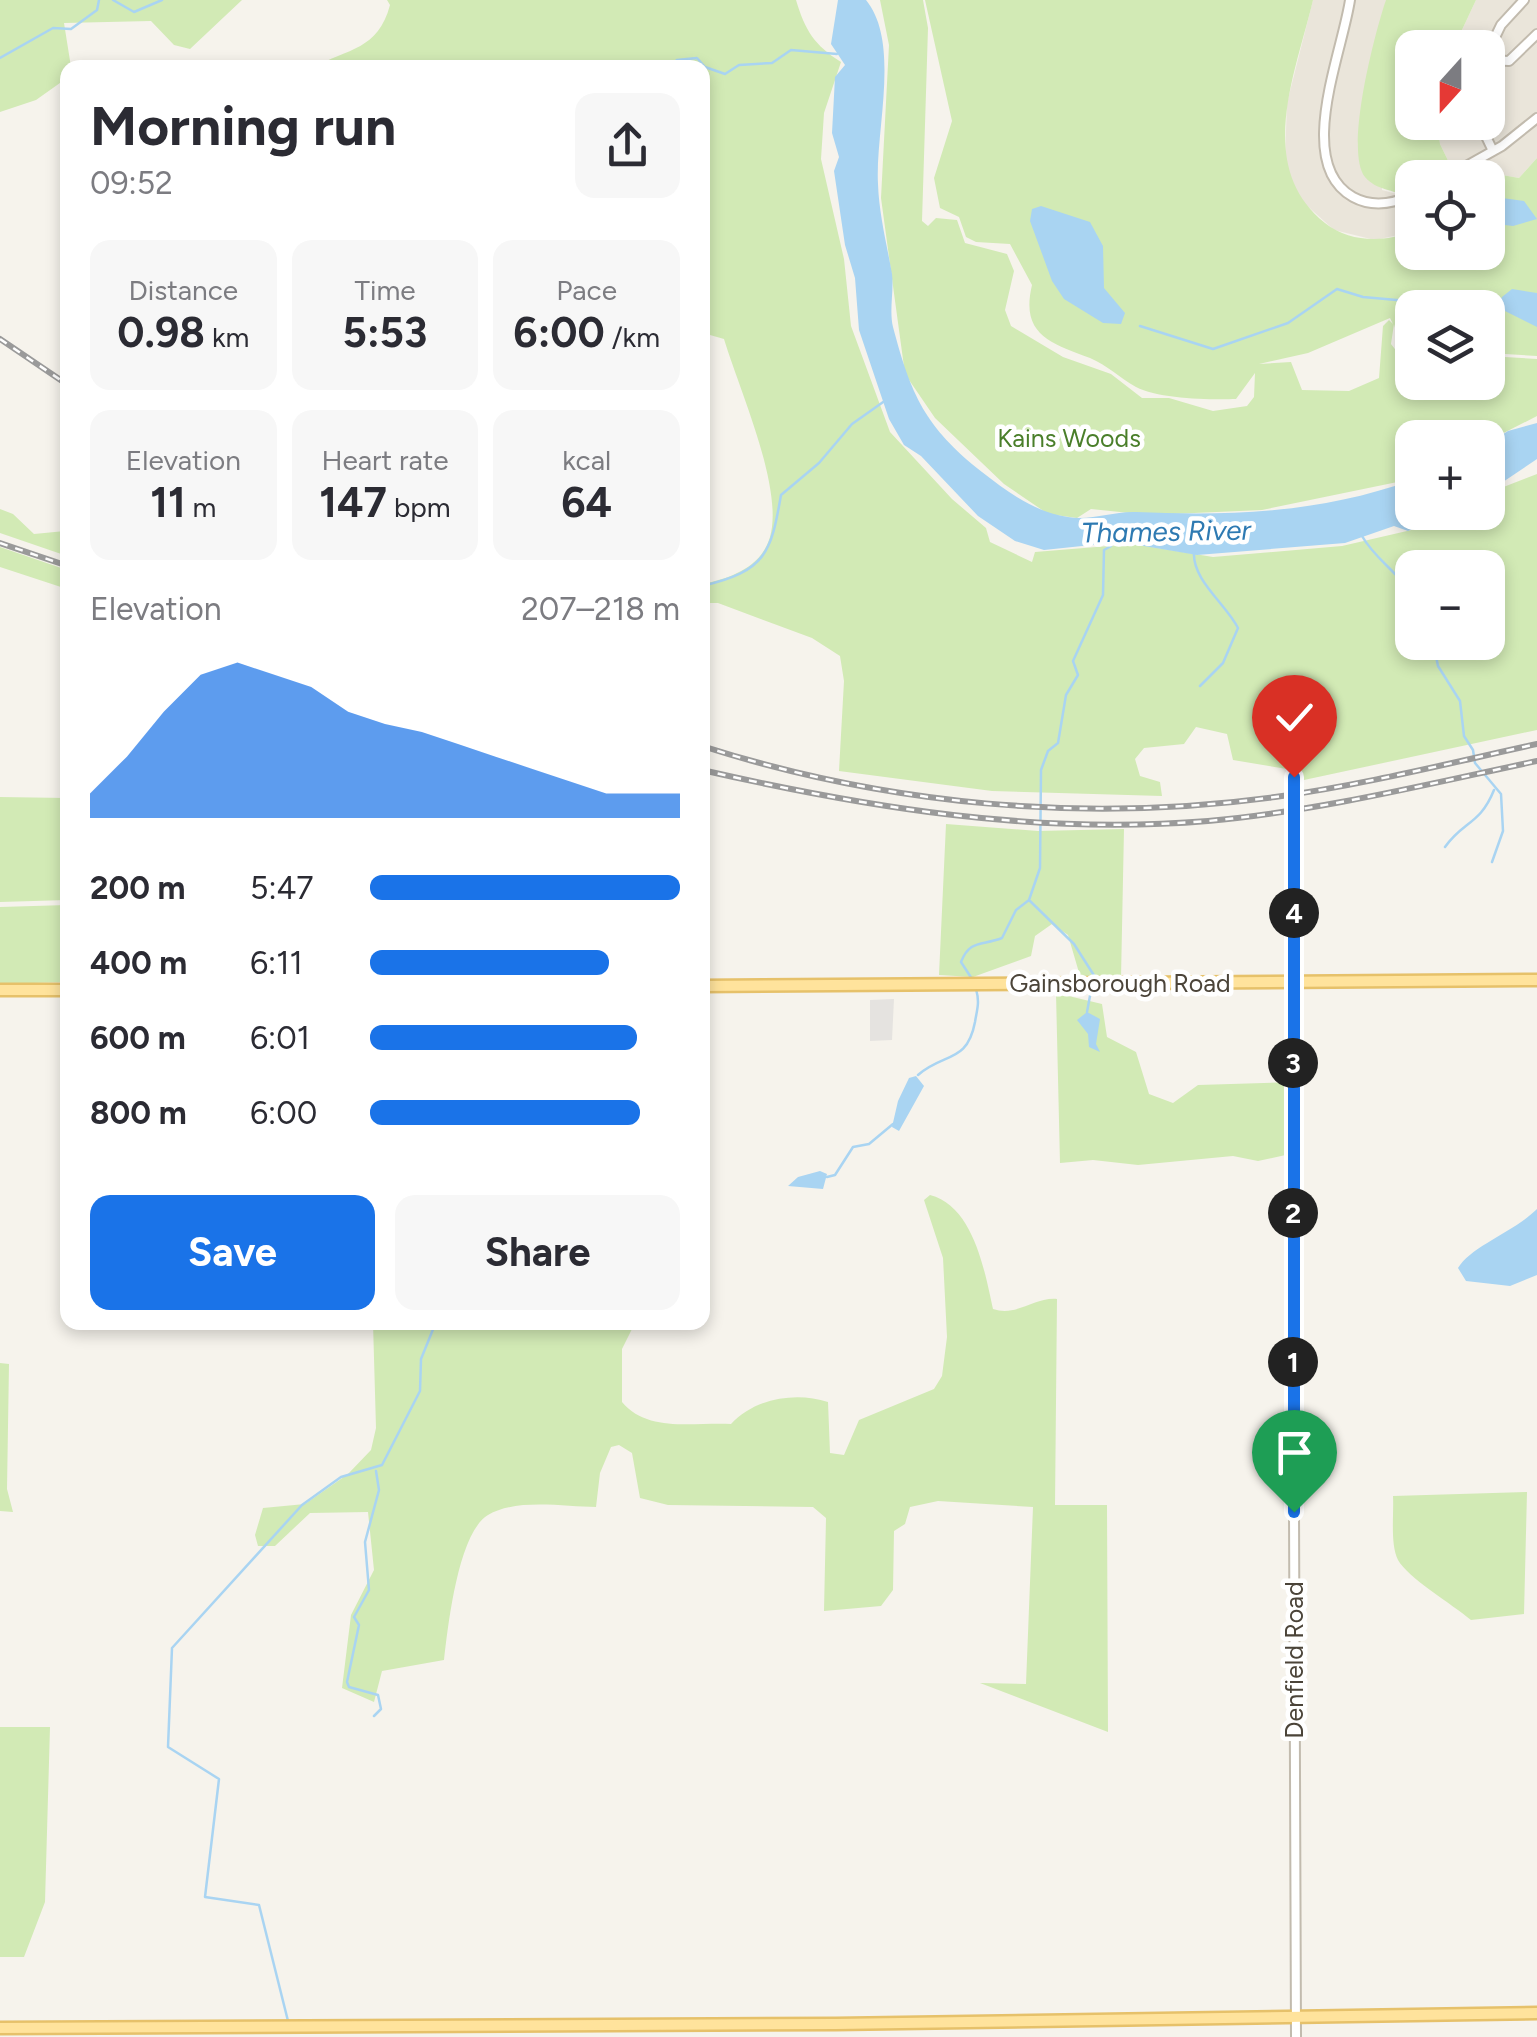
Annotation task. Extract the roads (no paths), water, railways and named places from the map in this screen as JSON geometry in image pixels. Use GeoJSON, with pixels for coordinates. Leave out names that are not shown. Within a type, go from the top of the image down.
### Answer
{"type":"FeatureCollection","features":[{"type":"Feature","properties":{"kind":"main road","name":"Gainsborough Road"},"geometry":{"type":"LineString","coordinates":[[710,986],[1537,980]]}},
{"type":"Feature","properties":{"kind":"main road"},"geometry":{"type":"LineString","coordinates":[[0,990],[60,990]]}},
{"type":"Feature","properties":{"kind":"main road"},"geometry":{"type":"LineString","coordinates":[[0,2028],[836,2024],[1537,2013]]}},
{"type":"Feature","properties":{"kind":"street"},"geometry":{"type":"LineString","coordinates":[[1350,0],[1322,139],[1326,168],[1342,191],[1360,201],[1395,202]]}},
{"type":"Feature","properties":{"kind":"street"},"geometry":{"type":"LineString","coordinates":[[1500,30],[1524,0]]}},
{"type":"Feature","properties":{"kind":"street"},"geometry":{"type":"LineString","coordinates":[[1505,63],[1537,34]]}},
{"type":"Feature","properties":{"kind":"street"},"geometry":{"type":"LineString","coordinates":[[1477,160],[1537,118]]}},
{"type":"Feature","properties":{"kind":"street"},"geometry":{"type":"LineString","coordinates":[[1488,140],[1493,151]]}},
{"type":"Feature","properties":{"kind":"street","name":"Denfield Road"},"geometry":{"type":"LineString","coordinates":[[1294,781],[1296,2037]]}},
{"type":"Feature","properties":{"kind":"water","name":"Thames River"},"geometry":{"type":"Polygon","coordinates":[[[838,0],[866,0],[882,39],[884,63],[878,184],[892,274],[892,321],[914,391],[934,424],[963,456],[1033,506],[1077,518],[1127,512],[1276,510],[1395,486],[1395,526],[1345,543],[1197,555],[1120,542],[1044,550],[1015,541],[978,516],[921,456],[904,445],[889,419],[859,330],[855,278],[845,245],[834,171],[839,157],[832,133],[835,77],[845,65],[831,44],[838,0]]]}},
{"type":"Feature","properties":{"kind":"water"},"geometry":{"type":"Polygon","coordinates":[[[1505,198],[1524,201],[1537,219],[1505,225],[1505,198]]]}},
{"type":"Feature","properties":{"kind":"water"},"geometry":{"type":"Polygon","coordinates":[[[1041,206],[1090,222],[1103,246],[1104,288],[1125,313],[1121,324],[1103,323],[1064,299],[1052,281],[1030,221],[1032,209],[1041,206]]]}},
{"type":"Feature","properties":{"kind":"water"},"geometry":{"type":"Polygon","coordinates":[[[1512,289],[1537,293],[1537,327],[1505,311],[1505,295],[1512,289]]]}},
{"type":"Feature","properties":{"kind":"water"},"geometry":{"type":"Polygon","coordinates":[[[1537,423],[1537,459],[1505,481],[1505,433],[1537,423]]]}},
{"type":"Feature","properties":{"kind":"water"},"geometry":{"type":"Polygon","coordinates":[[[1087,1012],[1100,1019],[1096,1044],[1100,1052],[1089,1047],[1088,1034],[1077,1020],[1087,1012]]]}},
{"type":"Feature","properties":{"kind":"water"},"geometry":{"type":"Polygon","coordinates":[[[916,1076],[924,1086],[899,1131],[892,1127],[898,1101],[909,1078],[916,1076]]]}},
{"type":"Feature","properties":{"kind":"water"},"geometry":{"type":"Polygon","coordinates":[[[820,1171],[827,1174],[823,1189],[788,1186],[798,1177],[820,1171]]]}},
{"type":"Feature","properties":{"kind":"water"},"geometry":{"type":"Polygon","coordinates":[[[1537,1209],[1537,1275],[1510,1286],[1466,1281],[1458,1268],[1464,1260],[1537,1209]]]}},
{"type":"Feature","properties":{"kind":"waterway"},"geometry":{"type":"LineString","coordinates":[[0,58],[53,28],[71,29],[97,10],[99,0]]}},
{"type":"Feature","properties":{"kind":"waterway"},"geometry":{"type":"LineString","coordinates":[[113,0],[134,12],[162,0]]}},
{"type":"Feature","properties":{"kind":"waterway"},"geometry":{"type":"LineString","coordinates":[[710,69],[725,74],[739,65],[772,63],[791,50],[837,54]]}},
{"type":"Feature","properties":{"kind":"waterway"},"geometry":{"type":"LineString","coordinates":[[677,60],[699,60]]}},
{"type":"Feature","properties":{"kind":"waterway"},"geometry":{"type":"LineString","coordinates":[[1140,326],[1213,349],[1288,323],[1337,289],[1363,297],[1395,300]]}},
{"type":"Feature","properties":{"kind":"waterway"},"geometry":{"type":"LineString","coordinates":[[710,584],[740,574],[762,557],[773,532],[781,495],[819,463],[852,424],[886,400]]}},
{"type":"Feature","properties":{"kind":"waterway"},"geometry":{"type":"LineString","coordinates":[[1362,536],[1395,575]]}},
{"type":"Feature","properties":{"kind":"waterway","name":"Thames River"},"geometry":{"type":"LineString","coordinates":[[974,982],[961,962],[965,955],[973,946],[1002,938],[1016,910],[1029,900],[1040,868],[1041,770],[1048,751],[1058,743],[1066,695],[1078,675],[1073,661],[1103,595],[1104,550],[1111,546]]}},
{"type":"Feature","properties":{"kind":"waterway","name":"Thames River"},"geometry":{"type":"LineString","coordinates":[[1194,552],[1198,572],[1238,628],[1223,663],[1200,686]]}},
{"type":"Feature","properties":{"kind":"waterway"},"geometry":{"type":"LineString","coordinates":[[1437,660],[1460,701],[1464,736],[1473,750],[1475,763],[1501,794],[1503,831],[1492,862]]}},
{"type":"Feature","properties":{"kind":"waterway"},"geometry":{"type":"LineString","coordinates":[[1445,847],[1477,817],[1494,790]]}},
{"type":"Feature","properties":{"kind":"waterway"},"geometry":{"type":"LineString","coordinates":[[1030,901],[1074,944],[1095,977]]}},
{"type":"Feature","properties":{"kind":"waterway"},"geometry":{"type":"LineString","coordinates":[[1087,1012],[1092,985]]}},
{"type":"Feature","properties":{"kind":"waterway"},"geometry":{"type":"LineString","coordinates":[[918,1075],[966,1045],[977,1010],[976,989]]}},
{"type":"Feature","properties":{"kind":"waterway"},"geometry":{"type":"LineString","coordinates":[[827,1177],[835,1175],[853,1147],[869,1144],[893,1124]]}},
{"type":"Feature","properties":{"kind":"waterway"},"geometry":{"type":"LineString","coordinates":[[288,2021],[259,1905],[205,1897],[219,1779],[168,1747],[172,1648],[302,1505],[341,1477],[382,1465],[420,1391],[421,1359],[433,1330]]}},
{"type":"Feature","properties":{"kind":"waterway"},"geometry":{"type":"LineString","coordinates":[[374,1716],[381,1709],[378,1695],[349,1687],[347,1682],[359,1625],[354,1617],[369,1590],[365,1542],[379,1490],[376,1471]]}},
{"type":"Feature","properties":{"kind":"railway"},"geometry":{"type":"LineString","coordinates":[[0,339],[60,380]]}},
{"type":"Feature","properties":{"kind":"railway"},"geometry":{"type":"LineString","coordinates":[[0,543],[60,563]]}},
{"type":"Feature","properties":{"kind":"railway"},"geometry":{"type":"LineString","coordinates":[[710,748],[843,783],[914,795],[1058,808],[1130,808],[1203,805],[1308,792],[1537,744]]}},
{"type":"Feature","properties":{"kind":"railway"},"geometry":{"type":"LineString","coordinates":[[710,772],[827,796],[953,815],[1016,821],[1144,824],[1291,811],[1537,761]]}},
{"type":"Feature","properties":{"kind":"park label","name":"Kains Woods"},"geometry":{"type":"Point","coordinates":[1069,438]}}]}
